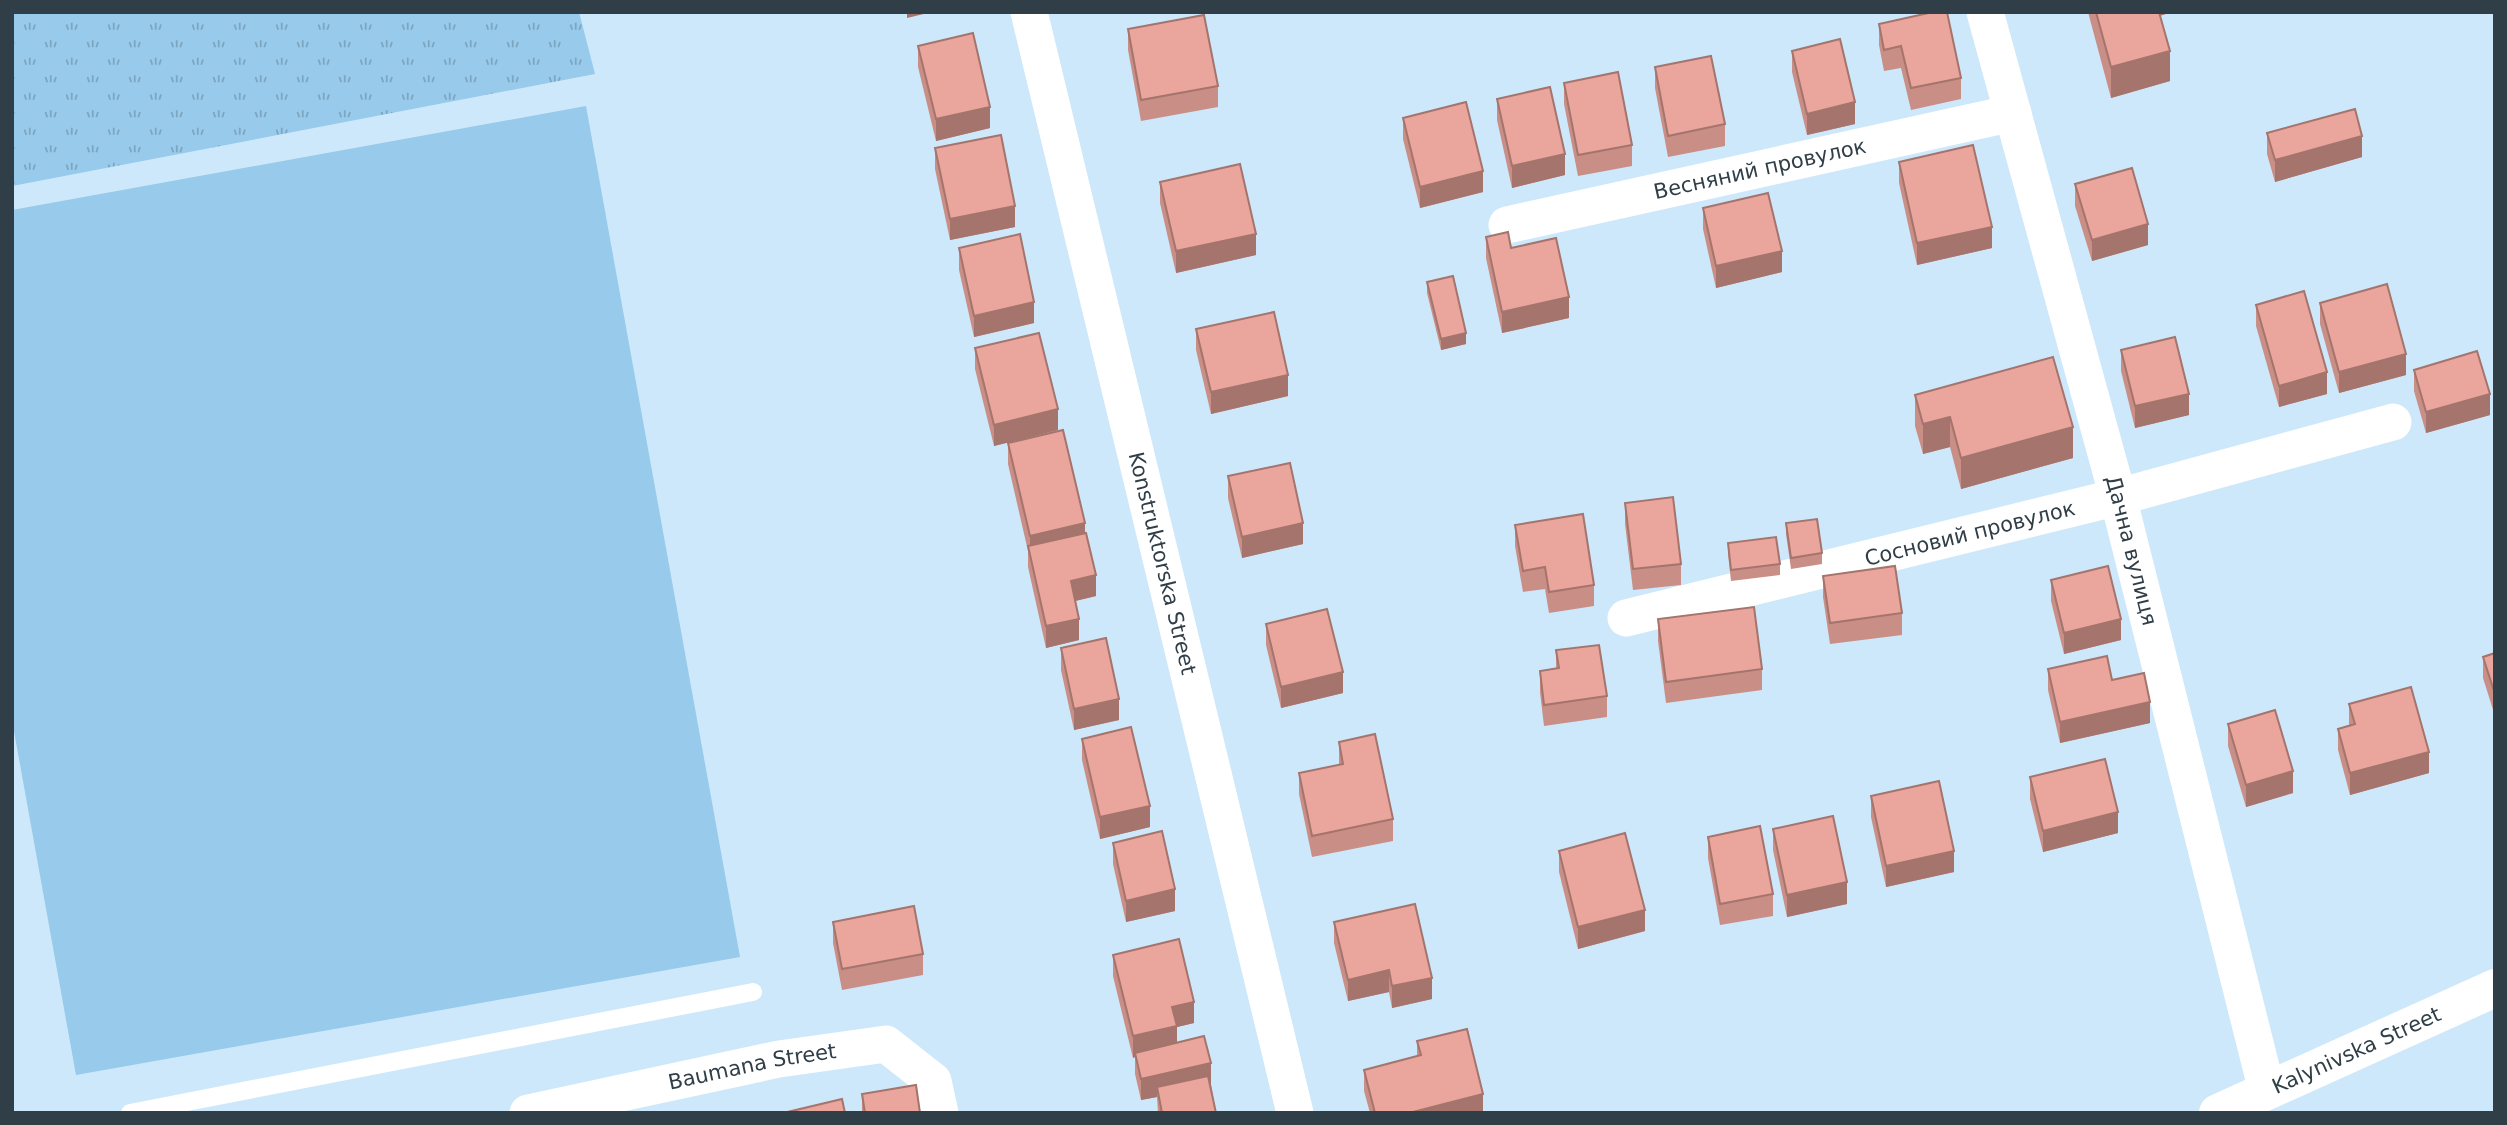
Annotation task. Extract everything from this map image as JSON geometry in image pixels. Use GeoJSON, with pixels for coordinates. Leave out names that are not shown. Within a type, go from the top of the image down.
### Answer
{"type":"FeatureCollection","features":[{"type":"Feature","properties":{"kind":"street","name":"Konstruktorska Street"},"geometry":{"type":"LineString","coordinates":[[1029,12],[1295,1113]]}},
{"type":"Feature","properties":{"kind":"street","name":"Дачна вулиця"},"geometry":{"type":"LineString","coordinates":[[1985,12],[2118,497],[2267,1091]]}},
{"type":"Feature","properties":{"kind":"street","name":"Весняний провулок"},"geometry":{"type":"LineString","coordinates":[[1507,225],[2013,113]]}},
{"type":"Feature","properties":{"kind":"street","name":"Сосновий провулок"},"geometry":{"type":"LineString","coordinates":[[1626,618],[2118,497],[2393,422]]}},
{"type":"Feature","properties":{"kind":"street","name":"Kalynivska Street"},"geometry":{"type":"LineString","coordinates":[[2218,1113],[2495,988]]}},
{"type":"Feature","properties":{"kind":"street","name":"Baumana Street"},"geometry":{"type":"LineString","coordinates":[[528,1113],[779,1059],[886,1044],[933,1081],[940,1113]]}},
{"type":"Feature","properties":{"kind":"lane"},"geometry":{"type":"LineString","coordinates":[[130,1113],[752,992]]}},
{"type":"Feature","properties":{"kind":"green space"},"geometry":{"type":"Polygon","coordinates":[[[12,12],[579,12],[595,74],[12,186],[12,12]]]}},
{"type":"Feature","properties":{"kind":"green space"},"geometry":{"type":"Polygon","coordinates":[[[586,106],[740,957],[76,1075],[12,720],[12,210],[586,106]]]}},
{"type":"Feature","properties":{"kind":"building"},"geometry":{"type":"Polygon","coordinates":[[[1933,12],[1947,12],[1961,78],[1911,88],[1901,46],[1884,50],[1879,24],[1933,12]]]}},
{"type":"Feature","properties":{"kind":"building"},"geometry":{"type":"Polygon","coordinates":[[[2096,12],[2159,12],[2170,51],[2111,67],[2096,12]]]}},
{"type":"Feature","properties":{"kind":"building"},"geometry":{"type":"Polygon","coordinates":[[[1204,15],[1218,86],[1141,100],[1128,29],[1204,15]]]}},
{"type":"Feature","properties":{"kind":"building"},"geometry":{"type":"Polygon","coordinates":[[[973,33],[990,107],[936,119],[918,46],[973,33]]]}},
{"type":"Feature","properties":{"kind":"building"},"geometry":{"type":"Polygon","coordinates":[[[1840,39],[1855,102],[1807,114],[1792,51],[1840,39]]]}},
{"type":"Feature","properties":{"kind":"building"},"geometry":{"type":"Polygon","coordinates":[[[1711,56],[1725,124],[1668,136],[1655,67],[1711,56]]]}},
{"type":"Feature","properties":{"kind":"building"},"geometry":{"type":"Polygon","coordinates":[[[1618,72],[1632,145],[1578,155],[1564,83],[1618,72]]]}},
{"type":"Feature","properties":{"kind":"building"},"geometry":{"type":"Polygon","coordinates":[[[1550,87],[1565,154],[1512,166],[1497,99],[1550,87]]]}},
{"type":"Feature","properties":{"kind":"building"},"geometry":{"type":"Polygon","coordinates":[[[1466,102],[1483,171],[1420,187],[1403,118],[1466,102]]]}},
{"type":"Feature","properties":{"kind":"building"},"geometry":{"type":"Polygon","coordinates":[[[2355,109],[2362,136],[2275,160],[2267,133],[2355,109]]]}},
{"type":"Feature","properties":{"kind":"building"},"geometry":{"type":"Polygon","coordinates":[[[1001,135],[1015,206],[950,219],[935,148],[1001,135]]]}},
{"type":"Feature","properties":{"kind":"building"},"geometry":{"type":"Polygon","coordinates":[[[1973,145],[1992,227],[1917,243],[1899,162],[1973,145]]]}},
{"type":"Feature","properties":{"kind":"building"},"geometry":{"type":"Polygon","coordinates":[[[1240,164],[1256,234],[1176,251],[1160,182],[1240,164]]]}},
{"type":"Feature","properties":{"kind":"building"},"geometry":{"type":"Polygon","coordinates":[[[2132,168],[2148,224],[2092,240],[2075,184],[2132,168]]]}},
{"type":"Feature","properties":{"kind":"building"},"geometry":{"type":"Polygon","coordinates":[[[1768,193],[1782,251],[1716,266],[1703,208],[1768,193]]]}},
{"type":"Feature","properties":{"kind":"building"},"geometry":{"type":"Polygon","coordinates":[[[1508,232],[1511,248],[1556,238],[1569,297],[1502,312],[1486,237],[1508,232]]]}},
{"type":"Feature","properties":{"kind":"building"},"geometry":{"type":"Polygon","coordinates":[[[1020,234],[1034,302],[974,316],[959,248],[1020,234]]]}},
{"type":"Feature","properties":{"kind":"building"},"geometry":{"type":"Polygon","coordinates":[[[1453,276],[1466,333],[1441,339],[1427,282],[1453,276]]]}},
{"type":"Feature","properties":{"kind":"building"},"geometry":{"type":"Polygon","coordinates":[[[2387,284],[2406,354],[2339,372],[2320,303],[2387,284]]]}},
{"type":"Feature","properties":{"kind":"building"},"geometry":{"type":"Polygon","coordinates":[[[2304,291],[2327,372],[2279,386],[2256,305],[2304,291]]]}},
{"type":"Feature","properties":{"kind":"building"},"geometry":{"type":"Polygon","coordinates":[[[1274,312],[1288,375],[1211,392],[1196,329],[1274,312]]]}},
{"type":"Feature","properties":{"kind":"building"},"geometry":{"type":"Polygon","coordinates":[[[1039,333],[1058,409],[994,425],[975,348],[1039,333]]]}},
{"type":"Feature","properties":{"kind":"building"},"geometry":{"type":"Polygon","coordinates":[[[2175,337],[2189,394],[2135,406],[2121,350],[2175,337]]]}},
{"type":"Feature","properties":{"kind":"building"},"geometry":{"type":"Polygon","coordinates":[[[2477,351],[2490,394],[2426,412],[2414,370],[2477,351]]]}},
{"type":"Feature","properties":{"kind":"building"},"geometry":{"type":"Polygon","coordinates":[[[2053,357],[2073,427],[1961,458],[1950,417],[1923,424],[1915,395],[2053,357]]]}},
{"type":"Feature","properties":{"kind":"building"},"geometry":{"type":"Polygon","coordinates":[[[1063,430],[1085,523],[1030,536],[1008,443],[1063,430]]]}},
{"type":"Feature","properties":{"kind":"building"},"geometry":{"type":"Polygon","coordinates":[[[1290,463],[1303,523],[1242,537],[1228,476],[1290,463]]]}},
{"type":"Feature","properties":{"kind":"building"},"geometry":{"type":"Polygon","coordinates":[[[1673,497],[1681,564],[1633,569],[1625,503],[1673,497]]]}},
{"type":"Feature","properties":{"kind":"building"},"geometry":{"type":"Polygon","coordinates":[[[1583,514],[1594,585],[1549,592],[1545,567],[1523,571],[1515,525],[1583,514]]]}},
{"type":"Feature","properties":{"kind":"building"},"geometry":{"type":"Polygon","coordinates":[[[1817,519],[1822,553],[1791,558],[1786,523],[1817,519]]]}},
{"type":"Feature","properties":{"kind":"building"},"geometry":{"type":"Polygon","coordinates":[[[1086,533],[1096,575],[1071,581],[1079,619],[1046,626],[1028,546],[1086,533]]]}},
{"type":"Feature","properties":{"kind":"building"},"geometry":{"type":"Polygon","coordinates":[[[1776,537],[1780,564],[1731,570],[1728,543],[1776,537]]]}},
{"type":"Feature","properties":{"kind":"building"},"geometry":{"type":"Polygon","coordinates":[[[1895,566],[1902,613],[1830,623],[1823,576],[1895,566]]]}},
{"type":"Feature","properties":{"kind":"building"},"geometry":{"type":"Polygon","coordinates":[[[2108,566],[2121,619],[2064,633],[2051,580],[2108,566]]]}},
{"type":"Feature","properties":{"kind":"building"},"geometry":{"type":"Polygon","coordinates":[[[1754,607],[1762,669],[1666,682],[1658,619],[1754,607]]]}},
{"type":"Feature","properties":{"kind":"building"},"geometry":{"type":"Polygon","coordinates":[[[1327,609],[1343,672],[1281,687],[1266,624],[1327,609]]]}},
{"type":"Feature","properties":{"kind":"building"},"geometry":{"type":"Polygon","coordinates":[[[1106,638],[1119,699],[1074,709],[1061,648],[1106,638]]]}},
{"type":"Feature","properties":{"kind":"building"},"geometry":{"type":"Polygon","coordinates":[[[1599,645],[1607,696],[1544,705],[1540,671],[1559,668],[1556,650],[1599,645]]]}},
{"type":"Feature","properties":{"kind":"building"},"geometry":{"type":"Polygon","coordinates":[[[2495,653],[2495,694],[2483,657],[2495,653]]]}},
{"type":"Feature","properties":{"kind":"building"},"geometry":{"type":"Polygon","coordinates":[[[2107,656],[2112,680],[2144,673],[2150,702],[2060,722],[2048,669],[2107,656]]]}},
{"type":"Feature","properties":{"kind":"building"},"geometry":{"type":"Polygon","coordinates":[[[2411,687],[2429,752],[2350,773],[2338,729],[2355,724],[2349,704],[2411,687]]]}},
{"type":"Feature","properties":{"kind":"building"},"geometry":{"type":"Polygon","coordinates":[[[2275,710],[2293,771],[2246,785],[2228,724],[2275,710]]]}},
{"type":"Feature","properties":{"kind":"building"},"geometry":{"type":"Polygon","coordinates":[[[1131,727],[1150,806],[1100,817],[1082,739],[1131,727]]]}},
{"type":"Feature","properties":{"kind":"building"},"geometry":{"type":"Polygon","coordinates":[[[1375,734],[1393,819],[1312,836],[1299,773],[1343,764],[1339,742],[1375,734]]]}},
{"type":"Feature","properties":{"kind":"building"},"geometry":{"type":"Polygon","coordinates":[[[2105,759],[2118,812],[2043,831],[2030,777],[2105,759]]]}},
{"type":"Feature","properties":{"kind":"building"},"geometry":{"type":"Polygon","coordinates":[[[1939,781],[1954,851],[1886,866],[1871,796],[1939,781]]]}},
{"type":"Feature","properties":{"kind":"building"},"geometry":{"type":"Polygon","coordinates":[[[1833,816],[1847,882],[1787,895],[1773,829],[1833,816]]]}},
{"type":"Feature","properties":{"kind":"building"},"geometry":{"type":"Polygon","coordinates":[[[1760,826],[1773,894],[1720,904],[1708,837],[1760,826]]]}},
{"type":"Feature","properties":{"kind":"building"},"geometry":{"type":"Polygon","coordinates":[[[1162,831],[1175,889],[1126,901],[1113,843],[1162,831]]]}},
{"type":"Feature","properties":{"kind":"building"},"geometry":{"type":"Polygon","coordinates":[[[1625,833],[1645,910],[1578,927],[1559,851],[1625,833]]]}},
{"type":"Feature","properties":{"kind":"building"},"geometry":{"type":"Polygon","coordinates":[[[1415,904],[1432,978],[1392,986],[1389,970],[1348,980],[1334,922],[1415,904]]]}},
{"type":"Feature","properties":{"kind":"building"},"geometry":{"type":"Polygon","coordinates":[[[914,906],[923,954],[842,969],[833,922],[914,906]]]}},
{"type":"Feature","properties":{"kind":"building"},"geometry":{"type":"Polygon","coordinates":[[[1179,939],[1194,1002],[1172,1007],[1177,1026],[1133,1036],[1113,955],[1179,939]]]}},
{"type":"Feature","properties":{"kind":"building"},"geometry":{"type":"Polygon","coordinates":[[[1467,1029],[1483,1094],[1409,1113],[1375,1113],[1364,1070],[1421,1055],[1417,1041],[1467,1029]]]}},
{"type":"Feature","properties":{"kind":"building"},"geometry":{"type":"Polygon","coordinates":[[[1204,1036],[1211,1063],[1141,1079],[1135,1053],[1204,1036]]]}},
{"type":"Feature","properties":{"kind":"building"},"geometry":{"type":"Polygon","coordinates":[[[1208,1076],[1216,1113],[1162,1113],[1157,1087],[1208,1076]]]}},
{"type":"Feature","properties":{"kind":"building"},"geometry":{"type":"Polygon","coordinates":[[[916,1085],[920,1113],[865,1113],[862,1094],[916,1085]]]}},
{"type":"Feature","properties":{"kind":"building"},"geometry":{"type":"Polygon","coordinates":[[[842,1099],[845,1113],[783,1113],[842,1099]]]}}]}
